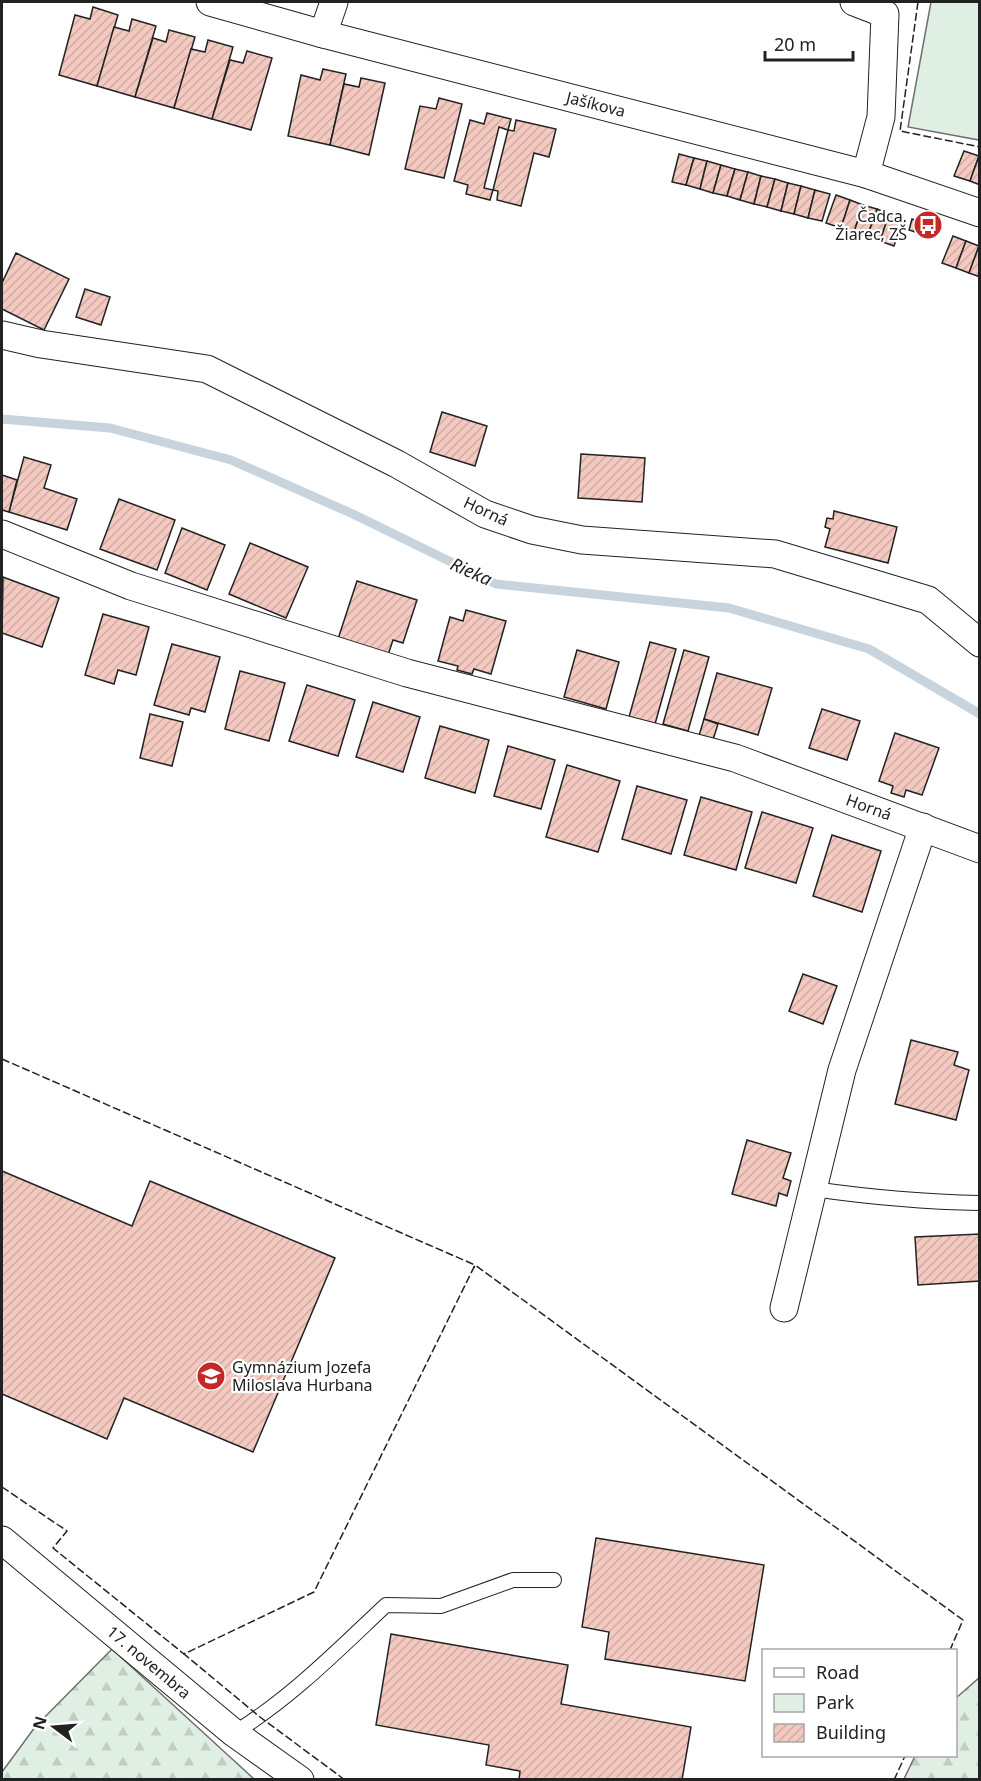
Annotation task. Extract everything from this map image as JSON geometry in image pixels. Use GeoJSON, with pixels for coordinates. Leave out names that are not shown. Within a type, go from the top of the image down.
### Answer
{"type":"FeatureCollection","features":[{"type":"Feature","properties":{"kind":"street","name":"Jašíkova"},"geometry":{"type":"LineString","coordinates":[[210,2],[254,6],[323,34],[866,174],[980,213]]}},
{"type":"Feature","properties":{"kind":"street"},"geometry":{"type":"LineString","coordinates":[[323,34],[334,2]]}},
{"type":"Feature","properties":{"kind":"street"},"geometry":{"type":"LineString","coordinates":[[854,2],[885,14],[881,117],[866,174]]}},
{"type":"Feature","properties":{"kind":"street","name":"Horná"},"geometry":{"type":"LineString","coordinates":[[2,335],[41,344],[207,369],[397,464],[485,514],[523,527],[582,540],[775,554],[928,600],[980,643]]}},
{"type":"Feature","properties":{"kind":"street","name":"Horná"},"geometry":{"type":"LineString","coordinates":[[2,534],[131,586],[407,673],[735,758],[980,849]]}},
{"type":"Feature","properties":{"kind":"street"},"geometry":{"type":"LineString","coordinates":[[784,1308],[842,1070],[923,827]]}},
{"type":"Feature","properties":{"kind":"street","name":"17. novembra"},"geometry":{"type":"LineString","coordinates":[[2,1540],[234,1733],[300,1779]]}},
{"type":"Feature","properties":{"kind":"lane"},"geometry":{"type":"LineString","coordinates":[[813,1189],[911,1200],[980,1203]]}},
{"type":"Feature","properties":{"kind":"lane"},"geometry":{"type":"LineString","coordinates":[[234,1733],[293,1692],[386,1605],[441,1606],[513,1580],[554,1580]]}},
{"type":"Feature","properties":{"kind":"green space"},"geometry":{"type":"Polygon","coordinates":[[[931,2],[979,2],[979,140],[908,127],[931,2]]]}},
{"type":"Feature","properties":{"kind":"green space"},"geometry":{"type":"Polygon","coordinates":[[[112,1649],[254,1779],[2,1780],[2,1772],[35,1727],[112,1649]]]}},
{"type":"Feature","properties":{"kind":"green space"},"geometry":{"type":"Polygon","coordinates":[[[979,1678],[979,1779],[904,1779],[915,1757],[957,1757],[957,1697],[979,1678]]]}},
{"type":"Feature","properties":{"kind":"building"},"geometry":{"type":"Polygon","coordinates":[[[93,7],[118,15],[97,86],[59,75],[75,15],[90,19],[93,7]]]}},
{"type":"Feature","properties":{"kind":"building"},"geometry":{"type":"Polygon","coordinates":[[[132,19],[156,26],[135,97],[97,86],[114,27],[129,31],[132,19]]]}},
{"type":"Feature","properties":{"kind":"building"},"geometry":{"type":"Polygon","coordinates":[[[169,30],[195,37],[174,108],[135,97],[153,38],[166,42],[169,30]]]}},
{"type":"Feature","properties":{"kind":"building"},"geometry":{"type":"Polygon","coordinates":[[[208,40],[233,47],[212,119],[174,108],[191,49],[205,52],[208,40]]]}},
{"type":"Feature","properties":{"kind":"building"},"geometry":{"type":"Polygon","coordinates":[[[247,51],[272,58],[251,130],[212,119],[230,60],[243,63],[247,51]]]}},
{"type":"Feature","properties":{"kind":"building"},"geometry":{"type":"Polygon","coordinates":[[[323,69],[346,74],[330,145],[288,136],[301,75],[320,80],[323,69]]]}},
{"type":"Feature","properties":{"kind":"building"},"geometry":{"type":"Polygon","coordinates":[[[361,78],[385,83],[369,155],[330,145],[344,84],[359,87],[361,78]]]}},
{"type":"Feature","properties":{"kind":"building"},"geometry":{"type":"Polygon","coordinates":[[[439,98],[462,104],[444,178],[405,169],[420,106],[436,109],[439,98]]]}},
{"type":"Feature","properties":{"kind":"building"},"geometry":{"type":"Polygon","coordinates":[[[487,113],[511,119],[508,130],[499,127],[484,188],[493,190],[490,200],[466,194],[468,185],[454,181],[470,120],[484,124],[487,113]]]}},
{"type":"Feature","properties":{"kind":"building"},"geometry":{"type":"Polygon","coordinates":[[[516,120],[556,129],[549,157],[534,153],[521,206],[497,200],[498,191],[493,190],[508,130],[514,131],[516,120]]]}},
{"type":"Feature","properties":{"kind":"building"},"geometry":{"type":"Polygon","coordinates":[[[964,151],[979,156],[970,181],[954,176],[964,151]]]}},
{"type":"Feature","properties":{"kind":"building"},"geometry":{"type":"Polygon","coordinates":[[[679,154],[694,158],[686,185],[672,182],[679,154]]]}},
{"type":"Feature","properties":{"kind":"building"},"geometry":{"type":"Polygon","coordinates":[[[980,157],[980,185],[970,181],[980,157]]]}},
{"type":"Feature","properties":{"kind":"building"},"geometry":{"type":"Polygon","coordinates":[[[694,158],[707,161],[700,189],[686,185],[694,158]]]}},
{"type":"Feature","properties":{"kind":"building"},"geometry":{"type":"Polygon","coordinates":[[[707,161],[721,165],[713,193],[700,189],[707,161]]]}},
{"type":"Feature","properties":{"kind":"building"},"geometry":{"type":"Polygon","coordinates":[[[721,165],[735,169],[727,196],[713,193],[721,165]]]}},
{"type":"Feature","properties":{"kind":"building"},"geometry":{"type":"Polygon","coordinates":[[[735,169],[748,172],[740,200],[727,196],[735,169]]]}},
{"type":"Feature","properties":{"kind":"building"},"geometry":{"type":"Polygon","coordinates":[[[748,172],[761,176],[754,204],[740,200],[748,172]]]}},
{"type":"Feature","properties":{"kind":"building"},"geometry":{"type":"Polygon","coordinates":[[[761,176],[775,179],[767,207],[754,204],[761,176]]]}},
{"type":"Feature","properties":{"kind":"building"},"geometry":{"type":"Polygon","coordinates":[[[775,179],[788,183],[781,211],[767,207],[775,179]]]}},
{"type":"Feature","properties":{"kind":"building"},"geometry":{"type":"Polygon","coordinates":[[[788,183],[801,186],[794,214],[781,211],[788,183]]]}},
{"type":"Feature","properties":{"kind":"building"},"geometry":{"type":"Polygon","coordinates":[[[801,186],[815,190],[808,218],[794,214],[801,186]]]}},
{"type":"Feature","properties":{"kind":"building"},"geometry":{"type":"Polygon","coordinates":[[[815,190],[830,194],[822,221],[808,218],[815,190]]]}},
{"type":"Feature","properties":{"kind":"building"},"geometry":{"type":"Polygon","coordinates":[[[836,195],[850,200],[841,228],[826,223],[836,195]]]}},
{"type":"Feature","properties":{"kind":"building"},"geometry":{"type":"Polygon","coordinates":[[[850,200],[863,205],[854,232],[841,228],[850,200]]]}},
{"type":"Feature","properties":{"kind":"building"},"geometry":{"type":"Polygon","coordinates":[[[863,205],[877,209],[867,237],[854,232],[863,205]]]}},
{"type":"Feature","properties":{"kind":"building"},"geometry":{"type":"Polygon","coordinates":[[[877,209],[889,214],[880,241],[867,237],[877,209]]]}},
{"type":"Feature","properties":{"kind":"building"},"geometry":{"type":"Polygon","coordinates":[[[889,214],[903,218],[894,246],[880,241],[889,214]]]}},
{"type":"Feature","properties":{"kind":"building"},"geometry":{"type":"Polygon","coordinates":[[[912,219],[926,224],[922,234],[909,230],[912,219]]]}},
{"type":"Feature","properties":{"kind":"building"},"geometry":{"type":"Polygon","coordinates":[[[953,236],[966,241],[956,268],[942,263],[953,236]]]}},
{"type":"Feature","properties":{"kind":"building"},"geometry":{"type":"Polygon","coordinates":[[[966,241],[979,246],[969,273],[956,268],[966,241]]]}},
{"type":"Feature","properties":{"kind":"building"},"geometry":{"type":"Polygon","coordinates":[[[980,246],[980,277],[969,273],[980,246]]]}},
{"type":"Feature","properties":{"kind":"building"},"geometry":{"type":"Polygon","coordinates":[[[16,253],[69,279],[44,330],[2,309],[2,283],[16,253]]]}},
{"type":"Feature","properties":{"kind":"building"},"geometry":{"type":"Polygon","coordinates":[[[85,289],[110,297],[101,325],[76,317],[85,289]]]}},
{"type":"Feature","properties":{"kind":"building"},"geometry":{"type":"Polygon","coordinates":[[[442,412],[487,426],[475,466],[430,452],[442,412]]]}},
{"type":"Feature","properties":{"kind":"building"},"geometry":{"type":"Polygon","coordinates":[[[581,454],[645,458],[642,502],[578,498],[581,454]]]}},
{"type":"Feature","properties":{"kind":"building"},"geometry":{"type":"Polygon","coordinates":[[[24,457],[51,465],[44,488],[77,499],[67,530],[9,512],[24,457]]]}},
{"type":"Feature","properties":{"kind":"building"},"geometry":{"type":"Polygon","coordinates":[[[2,475],[17,480],[9,512],[2,510],[2,475]]]}},
{"type":"Feature","properties":{"kind":"building"},"geometry":{"type":"Polygon","coordinates":[[[119,499],[175,520],[157,570],[100,549],[119,499]]]}},
{"type":"Feature","properties":{"kind":"building"},"geometry":{"type":"Polygon","coordinates":[[[834,511],[897,527],[888,563],[825,547],[830,529],[825,527],[827,518],[833,519],[834,511]]]}},
{"type":"Feature","properties":{"kind":"building"},"geometry":{"type":"Polygon","coordinates":[[[182,528],[225,545],[207,590],[165,573],[182,528]]]}},
{"type":"Feature","properties":{"kind":"building"},"geometry":{"type":"Polygon","coordinates":[[[250,543],[308,567],[286,618],[229,594],[250,543]]]}},
{"type":"Feature","properties":{"kind":"building"},"geometry":{"type":"Polygon","coordinates":[[[3,577],[59,598],[42,647],[2,633],[3,577]]]}},
{"type":"Feature","properties":{"kind":"building"},"geometry":{"type":"Polygon","coordinates":[[[357,581],[417,600],[403,643],[393,640],[388,655],[338,639],[357,581]]]}},
{"type":"Feature","properties":{"kind":"building"},"geometry":{"type":"Polygon","coordinates":[[[466,610],[506,621],[491,674],[474,669],[472,674],[457,670],[458,666],[438,661],[450,617],[463,621],[466,610]]]}},
{"type":"Feature","properties":{"kind":"building"},"geometry":{"type":"Polygon","coordinates":[[[103,614],[149,627],[136,675],[118,670],[114,684],[85,675],[103,614]]]}},
{"type":"Feature","properties":{"kind":"building"},"geometry":{"type":"Polygon","coordinates":[[[650,642],[676,649],[655,724],[629,717],[650,642]]]}},
{"type":"Feature","properties":{"kind":"building"},"geometry":{"type":"Polygon","coordinates":[[[172,644],[220,657],[205,712],[191,708],[189,715],[154,705],[172,644]]]}},
{"type":"Feature","properties":{"kind":"building"},"geometry":{"type":"Polygon","coordinates":[[[577,650],[619,662],[606,709],[564,697],[577,650]]]}},
{"type":"Feature","properties":{"kind":"building"},"geometry":{"type":"Polygon","coordinates":[[[684,650],[709,657],[688,731],[663,724],[684,650]]]}},
{"type":"Feature","properties":{"kind":"building"},"geometry":{"type":"Polygon","coordinates":[[[240,671],[285,683],[269,741],[225,729],[240,671]]]}},
{"type":"Feature","properties":{"kind":"building"},"geometry":{"type":"Polygon","coordinates":[[[717,673],[772,688],[758,735],[704,719],[717,673]]]}},
{"type":"Feature","properties":{"kind":"building"},"geometry":{"type":"Polygon","coordinates":[[[307,685],[355,700],[338,756],[289,741],[307,685]]]}},
{"type":"Feature","properties":{"kind":"building"},"geometry":{"type":"Polygon","coordinates":[[[373,702],[420,717],[403,772],[356,757],[373,702]]]}},
{"type":"Feature","properties":{"kind":"building"},"geometry":{"type":"Polygon","coordinates":[[[822,709],[860,721],[847,760],[809,748],[822,709]]]}},
{"type":"Feature","properties":{"kind":"building"},"geometry":{"type":"Polygon","coordinates":[[[150,714],[183,722],[172,766],[140,758],[150,714]]]}},
{"type":"Feature","properties":{"kind":"building"},"geometry":{"type":"Polygon","coordinates":[[[704,719],[718,724],[712,743],[698,739],[704,719]]]}},
{"type":"Feature","properties":{"kind":"building"},"geometry":{"type":"Polygon","coordinates":[[[440,726],[489,740],[475,793],[425,778],[440,726]]]}},
{"type":"Feature","properties":{"kind":"building"},"geometry":{"type":"Polygon","coordinates":[[[895,733],[939,748],[922,795],[906,790],[904,797],[891,793],[893,786],[879,781],[895,733]]]}},
{"type":"Feature","properties":{"kind":"building"},"geometry":{"type":"Polygon","coordinates":[[[508,746],[555,760],[541,809],[494,796],[508,746]]]}},
{"type":"Feature","properties":{"kind":"building"},"geometry":{"type":"Polygon","coordinates":[[[567,765],[620,781],[598,852],[546,837],[567,765]]]}},
{"type":"Feature","properties":{"kind":"building"},"geometry":{"type":"Polygon","coordinates":[[[637,786],[687,800],[671,854],[622,839],[637,786]]]}},
{"type":"Feature","properties":{"kind":"building"},"geometry":{"type":"Polygon","coordinates":[[[701,797],[752,812],[736,870],[684,855],[701,797]]]}},
{"type":"Feature","properties":{"kind":"building"},"geometry":{"type":"Polygon","coordinates":[[[762,812],[813,828],[796,883],[745,868],[762,812]]]}},
{"type":"Feature","properties":{"kind":"building"},"geometry":{"type":"Polygon","coordinates":[[[832,835],[881,851],[862,912],[813,896],[832,835]]]}},
{"type":"Feature","properties":{"kind":"building"},"geometry":{"type":"Polygon","coordinates":[[[803,974],[837,986],[823,1024],[789,1011],[803,974]]]}},
{"type":"Feature","properties":{"kind":"building"},"geometry":{"type":"Polygon","coordinates":[[[911,1040],[958,1052],[954,1065],[969,1070],[956,1120],[895,1104],[911,1040]]]}},
{"type":"Feature","properties":{"kind":"building"},"geometry":{"type":"Polygon","coordinates":[[[747,1140],[791,1153],[783,1178],[791,1181],[787,1196],[779,1193],[776,1206],[732,1194],[747,1140]]]}},
{"type":"Feature","properties":{"kind":"building"},"geometry":{"type":"Polygon","coordinates":[[[2,1171],[132,1226],[150,1181],[335,1258],[253,1452],[124,1398],[107,1439],[2,1394],[2,1171]]]}},
{"type":"Feature","properties":{"kind":"building"},"geometry":{"type":"Polygon","coordinates":[[[980,1234],[980,1281],[918,1285],[915,1237],[980,1234]]]}},
{"type":"Feature","properties":{"kind":"building"},"geometry":{"type":"Polygon","coordinates":[[[596,1538],[764,1565],[745,1681],[605,1659],[609,1632],[582,1627],[596,1538]]]}},
{"type":"Feature","properties":{"kind":"building"},"geometry":{"type":"Polygon","coordinates":[[[391,1634],[568,1665],[561,1704],[691,1727],[682,1780],[519,1780],[520,1771],[486,1765],[489,1745],[376,1725],[391,1634]]]}},
{"type":"Feature","properties":{"kind":"waterway","name":"Rieka"},"geometry":{"type":"LineString","coordinates":[[2,419],[110,428],[231,460],[353,514],[496,584],[729,608],[869,649],[980,714]]}},
{"type":"Feature","properties":{"kind":"fence"},"geometry":{"type":"LineString","coordinates":[[918,2],[900,131],[980,147]]}},
{"type":"Feature","properties":{"kind":"fence"},"geometry":{"type":"LineString","coordinates":[[2,1059],[475,1265],[474,1268]]}},
{"type":"Feature","properties":{"kind":"fence"},"geometry":{"type":"LineString","coordinates":[[345,1780],[260,1717],[184,1654],[314,1592],[475,1265],[963,1620],[950,1649]]}},
{"type":"Feature","properties":{"kind":"fence"},"geometry":{"type":"LineString","coordinates":[[2,1487],[67,1531],[53,1548],[185,1653]]}},
{"type":"Feature","properties":{"kind":"fence"},"geometry":{"type":"LineString","coordinates":[[894,1780],[905,1757]]}},
{"type":"Feature","properties":{"kind":"place","name":"Čadca, Žiarec, ZŠ"},"geometry":{"type":"Point","coordinates":[928,225]}},
{"type":"Feature","properties":{"kind":"place","name":"Gymnázium Jozefa Miloslava Hurbana"},"geometry":{"type":"Point","coordinates":[211,1376]}}]}
